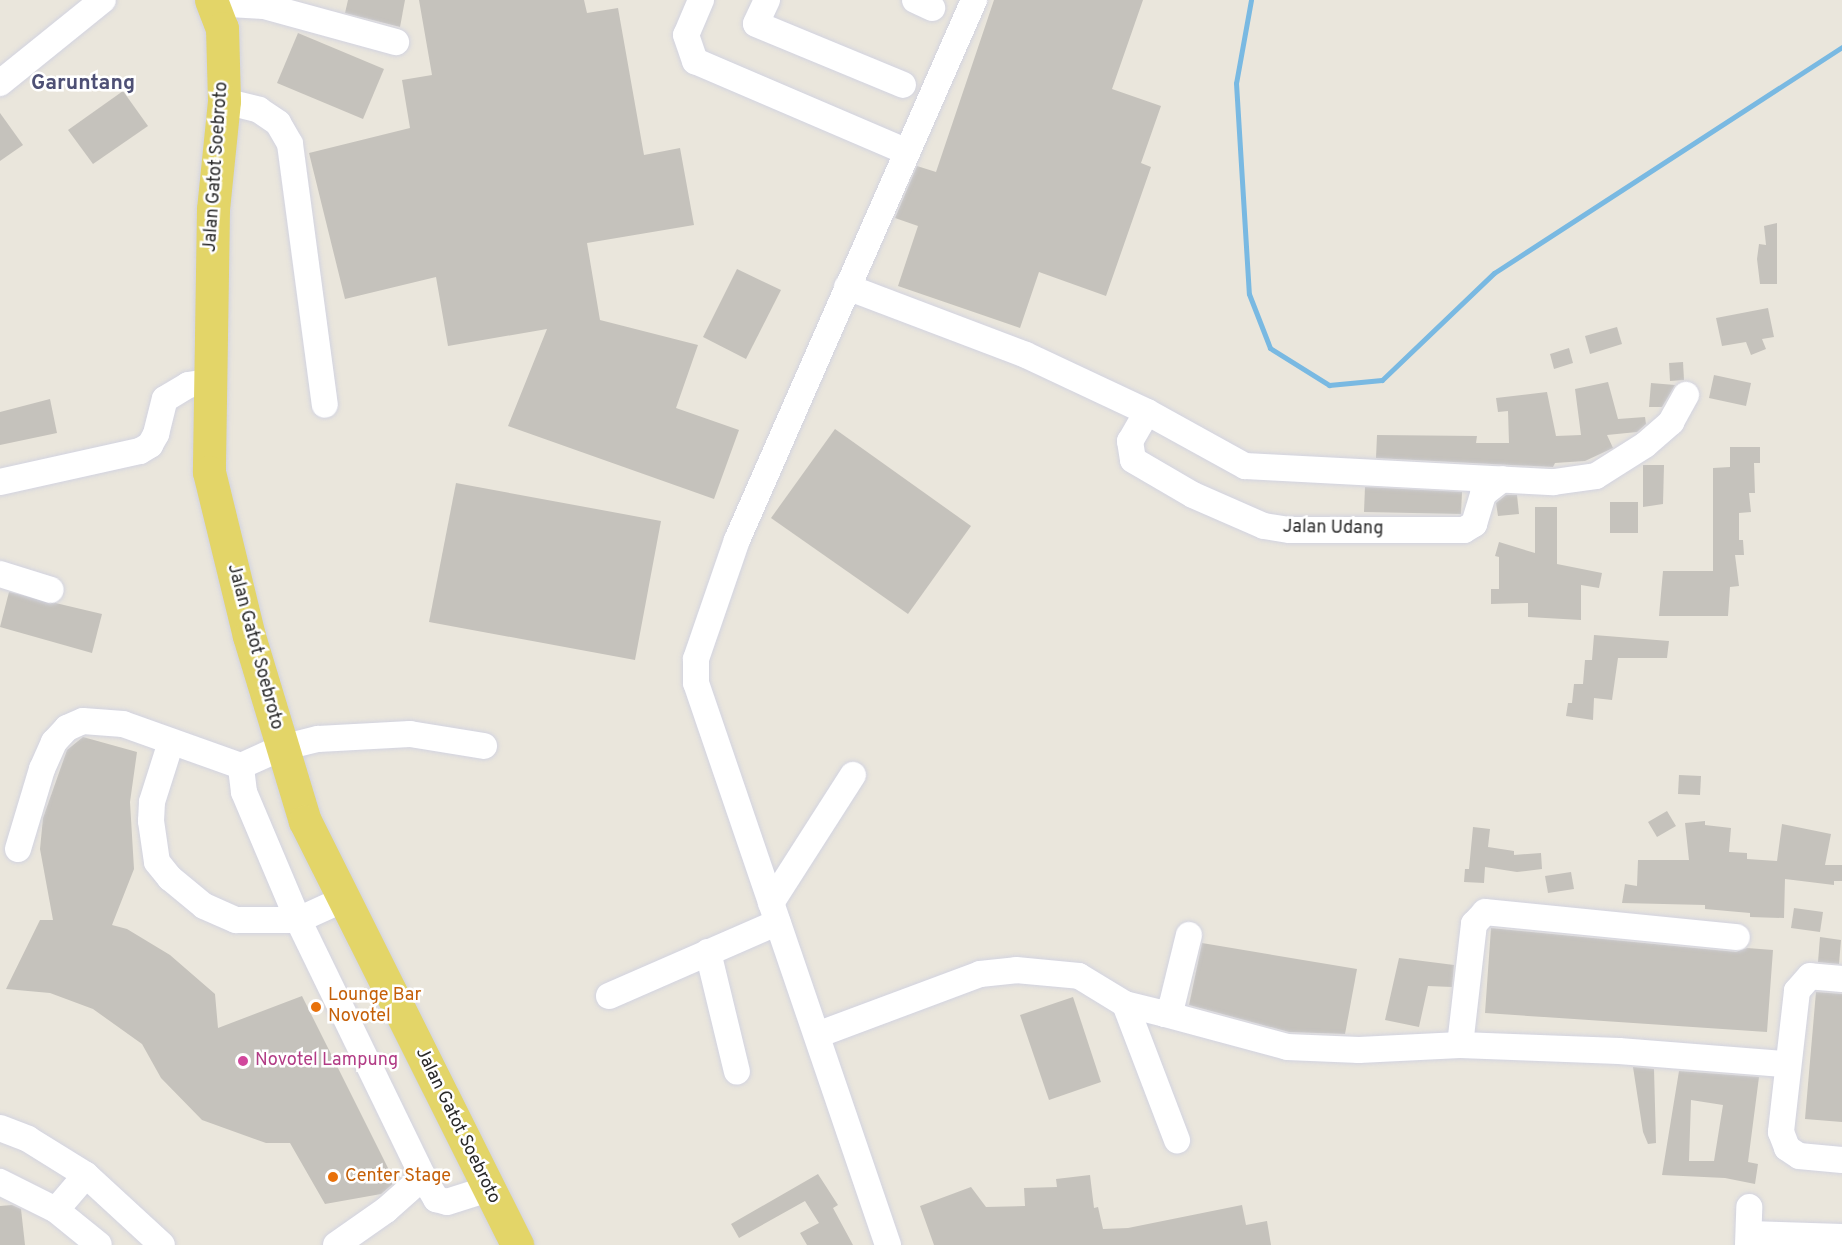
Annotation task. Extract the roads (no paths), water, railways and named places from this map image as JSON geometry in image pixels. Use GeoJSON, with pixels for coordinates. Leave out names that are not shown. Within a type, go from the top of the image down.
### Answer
{"type":"FeatureCollection","features":[{"type":"Feature","properties":{"kind":"main road","name":"Jalan Gatot Soebroto"},"geometry":{"type":"LineString","coordinates":[[211,1],[222,28],[224,101],[213,209],[207,382],[208,472],[281,748],[305,821],[517,1245]]}},
{"type":"Feature","properties":{"kind":"street"},"geometry":{"type":"LineString","coordinates":[[0,83],[104,0]]}},
{"type":"Feature","properties":{"kind":"street"},"geometry":{"type":"LineString","coordinates":[[701,0],[686,35],[695,61],[907,152]]}},
{"type":"Feature","properties":{"kind":"street"},"geometry":{"type":"LineString","coordinates":[[767,0],[756,24],[903,85]]}},
{"type":"Feature","properties":{"kind":"street"},"geometry":{"type":"LineString","coordinates":[[888,1245],[696,683],[696,659],[737,540],[974,0]]}},
{"type":"Feature","properties":{"kind":"street"},"geometry":{"type":"LineString","coordinates":[[211,1],[264,6],[396,42]]}},
{"type":"Feature","properties":{"kind":"street"},"geometry":{"type":"LineString","coordinates":[[224,101],[259,111],[278,123],[290,144],[325,405]]}},
{"type":"Feature","properties":{"kind":"street"},"geometry":{"type":"LineString","coordinates":[[847,287],[1026,355],[1147,412],[1245,466],[1554,482],[1596,476],[1645,444],[1671,422],[1686,395]]}},
{"type":"Feature","properties":{"kind":"street"},"geometry":{"type":"LineString","coordinates":[[0,482],[140,451],[150,445],[156,434],[165,399],[188,385],[207,382]]}},
{"type":"Feature","properties":{"kind":"street","name":"Jalan Udang"},"geometry":{"type":"LineString","coordinates":[[1147,412],[1130,441],[1133,460],[1193,495],[1264,526],[1290,530],[1464,530],[1474,524],[1484,494],[1502,479]]}},
{"type":"Feature","properties":{"kind":"street"},"geometry":{"type":"LineString","coordinates":[[0,574],[51,590]]}},
{"type":"Feature","properties":{"kind":"street"},"geometry":{"type":"LineString","coordinates":[[18,849],[42,768],[54,742],[67,728],[83,721],[108,722],[241,766],[281,748],[318,739],[410,734],[483,746]]}},
{"type":"Feature","properties":{"kind":"street"},"geometry":{"type":"LineString","coordinates":[[171,742],[152,802],[152,838],[157,862],[204,906],[236,920],[298,920],[344,898]]}},
{"type":"Feature","properties":{"kind":"street"},"geometry":{"type":"LineString","coordinates":[[241,766],[244,792],[298,920],[423,1177],[436,1199],[447,1202],[488,1189]]}},
{"type":"Feature","properties":{"kind":"street"},"geometry":{"type":"LineString","coordinates":[[609,996],[708,952],[775,912],[853,775]]}},
{"type":"Feature","properties":{"kind":"street"},"geometry":{"type":"LineString","coordinates":[[1460,1045],[1474,924],[1485,912],[1737,937]]}},
{"type":"Feature","properties":{"kind":"street"},"geometry":{"type":"LineString","coordinates":[[1165,1014],[1172,1004],[1189,935]]}},
{"type":"Feature","properties":{"kind":"street"},"geometry":{"type":"LineString","coordinates":[[708,952],[737,1072]]}},
{"type":"Feature","properties":{"kind":"street"},"geometry":{"type":"LineString","coordinates":[[817,1035],[980,974],[1016,970],[1079,976],[1125,1004],[1287,1047],[1359,1050],[1460,1045],[1619,1051],[1786,1064]]}},
{"type":"Feature","properties":{"kind":"street"},"geometry":{"type":"LineString","coordinates":[[1842,979],[1810,976],[1802,982],[1797,992],[1786,1064],[1781,1132],[1786,1148],[1799,1156],[1842,1160]]}},
{"type":"Feature","properties":{"kind":"street"},"geometry":{"type":"LineString","coordinates":[[1125,1004],[1177,1140]]}},
{"type":"Feature","properties":{"kind":"street"},"geometry":{"type":"LineString","coordinates":[[0,1128],[28,1139],[86,1175],[162,1245]]}},
{"type":"Feature","properties":{"kind":"street"},"geometry":{"type":"LineString","coordinates":[[56,1210],[86,1175]]}},
{"type":"Feature","properties":{"kind":"street"},"geometry":{"type":"LineString","coordinates":[[336,1245],[386,1210],[423,1177]]}},
{"type":"Feature","properties":{"kind":"street"},"geometry":{"type":"LineString","coordinates":[[0,1182],[56,1210],[99,1245]]}},
{"type":"Feature","properties":{"kind":"street"},"geometry":{"type":"LineString","coordinates":[[1749,1207],[1748,1239],[1842,1237]]}},
{"type":"Feature","properties":{"kind":"waterway"},"geometry":{"type":"LineString","coordinates":[[1251,0],[1236,83],[1249,294],[1270,348],[1329,385],[1382,380],[1494,273],[1842,47]]}},
{"type":"Feature","properties":{"kind":"place","name":"Lounge Bar Novotel"},"geometry":{"type":"Point","coordinates":[316,1007]}},
{"type":"Feature","properties":{"kind":"place","name":"Novotel Lampung"},"geometry":{"type":"Point","coordinates":[243,1061]}},
{"type":"Feature","properties":{"kind":"place","name":"Center Stage"},"geometry":{"type":"Point","coordinates":[333,1177]}},
{"type":"Feature","properties":{"kind":"district","name":"Garuntang"},"geometry":{"type":"Point","coordinates":[83,84]}}]}
